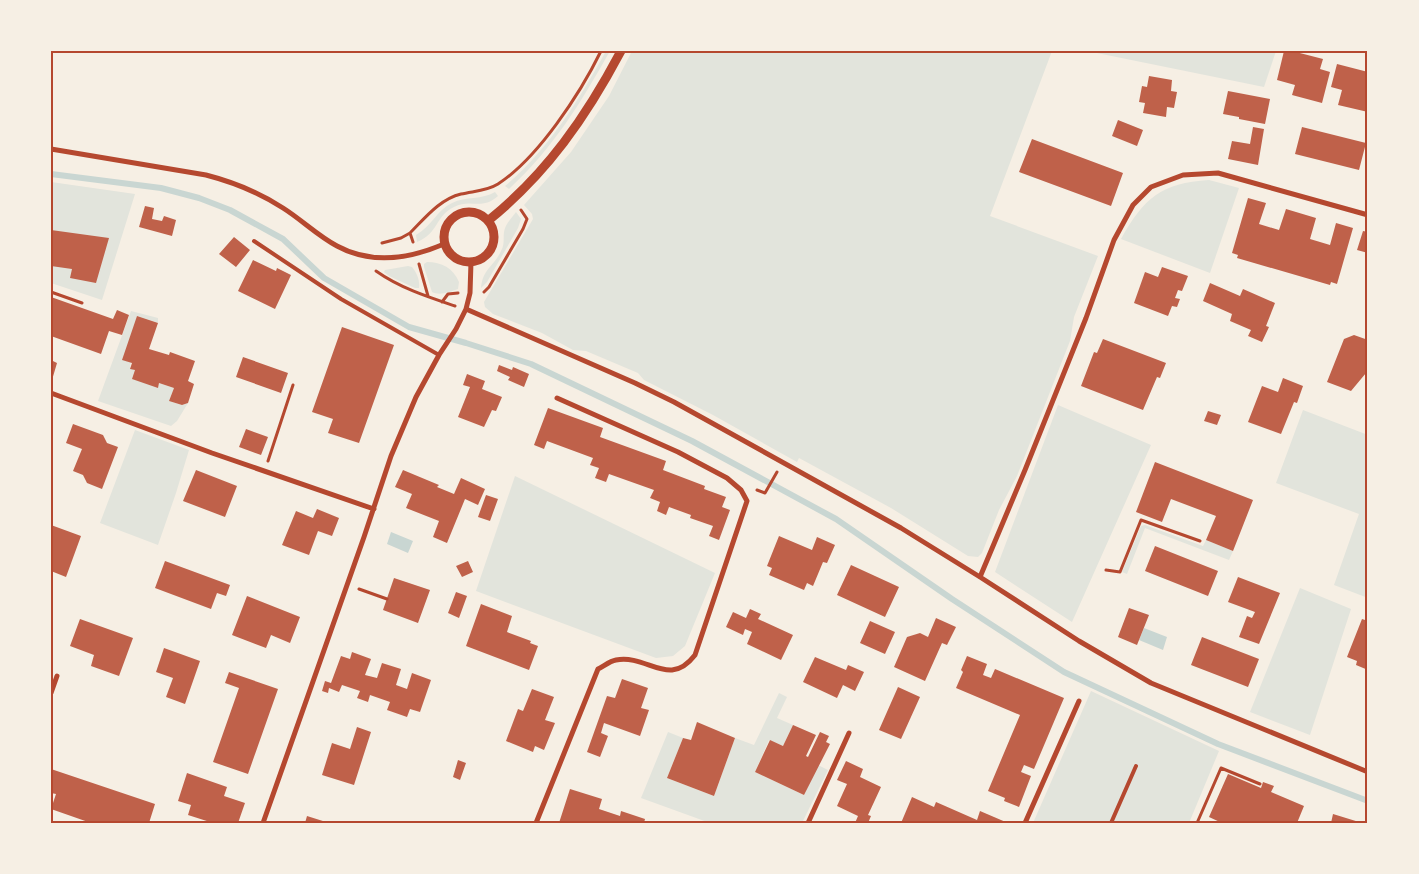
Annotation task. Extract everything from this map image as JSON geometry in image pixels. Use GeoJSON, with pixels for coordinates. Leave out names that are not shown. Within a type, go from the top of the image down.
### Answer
{"type":"FeatureCollection","features":[{"type":"Feature","properties":{"kind":"street"},"geometry":{"type":"LineString","coordinates":[[488,220],[512,201],[562,147],[598,94],[621,51]]}},
{"type":"Feature","properties":{"kind":"street"},"geometry":{"type":"LineString","coordinates":[[51,149],[222,179],[282,208],[335,245],[362,256],[395,259],[425,252],[444,244]]}},
{"type":"Feature","properties":{"kind":"street"},"geometry":{"type":"LineString","coordinates":[[980,576],[1025,470],[1082,327],[1114,240],[1133,205],[1151,187],[1183,175],[1218,173],[1368,215]]}},
{"type":"Feature","properties":{"kind":"street"},"geometry":{"type":"LineString","coordinates":[[465,212],[474,212],[488,220],[495,235],[491,251],[486,256],[479,261],[462,262],[448,252],[444,244],[444,236],[450,220],[465,212]]}},
{"type":"Feature","properties":{"kind":"street"},"geometry":{"type":"LineString","coordinates":[[263,823],[391,456],[416,397],[438,355],[456,329],[466,309],[470,293],[471,262]]}},
{"type":"Feature","properties":{"kind":"street"},"geometry":{"type":"LineString","coordinates":[[466,309],[674,402],[901,528],[980,576],[1079,641],[1151,683],[1368,772]]}},
{"type":"Feature","properties":{"kind":"street"},"geometry":{"type":"LineString","coordinates":[[51,393],[212,453],[374,509]]}},
{"type":"Feature","properties":{"kind":"street"},"geometry":{"type":"LineString","coordinates":[[536,823],[598,669],[614,660],[629,659],[671,672],[687,666],[695,655],[747,501],[741,490],[727,478],[678,452],[557,398]]}},
{"type":"Feature","properties":{"kind":"street"},"geometry":{"type":"LineString","coordinates":[[51,693],[57,676]]}},
{"type":"Feature","properties":{"kind":"street"},"geometry":{"type":"LineString","coordinates":[[1025,823],[1079,701]]}},
{"type":"Feature","properties":{"kind":"street"},"geometry":{"type":"LineString","coordinates":[[808,823],[849,734]]}},
{"type":"Feature","properties":{"kind":"lane"},"geometry":{"type":"LineString","coordinates":[[254,241],[341,299],[438,355]]}},
{"type":"Feature","properties":{"kind":"lane"},"geometry":{"type":"LineString","coordinates":[[1112,823],[1136,766]]}},
{"type":"Feature","properties":{"kind":"path"},"geometry":{"type":"LineString","coordinates":[[378,244],[401,238],[410,233],[434,209],[450,198],[497,185],[512,174],[553,128],[601,51]]}},
{"type":"Feature","properties":{"kind":"path"},"geometry":{"type":"LineString","coordinates":[[497,185],[502,190]]}},
{"type":"Feature","properties":{"kind":"path"},"geometry":{"type":"LineString","coordinates":[[480,293],[489,287],[523,229],[527,219],[522,211]]}},
{"type":"Feature","properties":{"kind":"path"},"geometry":{"type":"LineString","coordinates":[[410,233],[412,241]]}},
{"type":"Feature","properties":{"kind":"path"},"geometry":{"type":"LineString","coordinates":[[373,269],[388,280],[442,302],[448,294],[458,293]]}},
{"type":"Feature","properties":{"kind":"path"},"geometry":{"type":"LineString","coordinates":[[421,271],[428,296]]}},
{"type":"Feature","properties":{"kind":"path"},"geometry":{"type":"LineString","coordinates":[[51,292],[82,303]]}},
{"type":"Feature","properties":{"kind":"path"},"geometry":{"type":"LineString","coordinates":[[265,471],[293,384]]}},
{"type":"Feature","properties":{"kind":"path"},"geometry":{"type":"LineString","coordinates":[[766,491],[777,472]]}},
{"type":"Feature","properties":{"kind":"path"},"geometry":{"type":"LineString","coordinates":[[1106,570],[1120,572],[1141,520],[1200,541]]}},
{"type":"Feature","properties":{"kind":"path"},"geometry":{"type":"LineString","coordinates":[[354,587],[387,599]]}},
{"type":"Feature","properties":{"kind":"path"},"geometry":{"type":"LineString","coordinates":[[1197,823],[1220,768],[1260,784]]}},
{"type":"Feature","properties":{"kind":"shaded area"},"geometry":{"type":"Polygon","coordinates":[[[606,51],[610,51],[565,124],[540,157],[509,189],[505,186],[536,156],[562,123],[606,51]]]}},
{"type":"Feature","properties":{"kind":"shaded area"},"geometry":{"type":"Polygon","coordinates":[[[632,51],[1052,51],[990,216],[1098,256],[1074,317],[1070,341],[1017,476],[999,510],[982,553],[978,557],[968,556],[891,508],[799,458],[797,462],[713,415],[644,380],[638,373],[586,351],[573,350],[542,333],[493,314],[485,307],[484,302],[533,219],[532,214],[524,205],[571,152],[609,96],[632,51]]]}},
{"type":"Feature","properties":{"kind":"shaded area"},"geometry":{"type":"Polygon","coordinates":[[[1087,51],[1276,51],[1264,87],[1087,51]]]}},
{"type":"Feature","properties":{"kind":"shaded area"},"geometry":{"type":"Polygon","coordinates":[[[1209,180],[1239,188],[1210,273],[1121,239],[1138,213],[1156,195],[1178,185],[1209,180]]]}},
{"type":"Feature","properties":{"kind":"shaded area"},"geometry":{"type":"Polygon","coordinates":[[[51,182],[135,194],[102,300],[51,283],[51,182]]]}},
{"type":"Feature","properties":{"kind":"shaded area"},"geometry":{"type":"Polygon","coordinates":[[[495,192],[498,196],[486,203],[454,207],[443,215],[429,234],[417,242],[416,235],[426,228],[447,206],[463,199],[485,196],[495,192]]]}},
{"type":"Feature","properties":{"kind":"shaded area"},"geometry":{"type":"Polygon","coordinates":[[[516,212],[521,219],[518,228],[487,282],[481,288],[486,272],[498,257],[502,248],[506,226],[516,212]]]}},
{"type":"Feature","properties":{"kind":"shaded area"},"geometry":{"type":"Polygon","coordinates":[[[427,262],[442,265],[454,273],[459,282],[458,289],[441,294],[432,292],[424,267],[424,264],[427,262]]]}},
{"type":"Feature","properties":{"kind":"shaded area"},"geometry":{"type":"Polygon","coordinates":[[[412,267],[417,274],[419,288],[415,288],[384,272],[385,270],[412,267]]]}},
{"type":"Feature","properties":{"kind":"shaded area"},"geometry":{"type":"Polygon","coordinates":[[[131,311],[158,318],[158,323],[137,316],[130,368],[158,387],[159,383],[174,388],[169,401],[182,405],[188,403],[177,421],[171,426],[98,401],[131,311]]]}},
{"type":"Feature","properties":{"kind":"shaded area"},"geometry":{"type":"Polygon","coordinates":[[[1058,405],[1151,445],[1072,622],[995,572],[1058,405]]]}},
{"type":"Feature","properties":{"kind":"shaded area"},"geometry":{"type":"Polygon","coordinates":[[[1303,410],[1368,435],[1368,598],[1334,585],[1359,514],[1276,483],[1303,410]]]}},
{"type":"Feature","properties":{"kind":"shaded area"},"geometry":{"type":"Polygon","coordinates":[[[135,430],[189,450],[158,545],[100,523],[135,430]]]}},
{"type":"Feature","properties":{"kind":"shaded area"},"geometry":{"type":"Polygon","coordinates":[[[515,476],[715,573],[685,646],[673,656],[656,658],[476,591],[515,476]]]}},
{"type":"Feature","properties":{"kind":"shaded area"},"geometry":{"type":"Polygon","coordinates":[[[1145,525],[1203,546],[1206,540],[1233,551],[1229,560],[1145,528],[1127,574],[1122,572],[1141,526],[1145,525]]]}},
{"type":"Feature","properties":{"kind":"shaded area"},"geometry":{"type":"Polygon","coordinates":[[[391,532],[413,541],[408,553],[387,544],[391,532]]]}},
{"type":"Feature","properties":{"kind":"shaded area"},"geometry":{"type":"Polygon","coordinates":[[[1300,588],[1351,609],[1310,735],[1250,712],[1300,588]]]}},
{"type":"Feature","properties":{"kind":"shaded area"},"geometry":{"type":"Polygon","coordinates":[[[1144,628],[1167,637],[1163,650],[1139,640],[1144,628]]]}},
{"type":"Feature","properties":{"kind":"shaded area"},"geometry":{"type":"Polygon","coordinates":[[[1091,691],[1219,751],[1189,823],[1033,823],[1091,691]]]}},
{"type":"Feature","properties":{"kind":"shaded area"},"geometry":{"type":"Polygon","coordinates":[[[779,693],[787,697],[777,718],[793,725],[783,746],[769,740],[755,772],[804,795],[818,765],[828,770],[802,823],[710,823],[641,798],[668,732],[683,738],[667,778],[714,796],[735,738],[754,745],[779,693]]]}},
{"type":"Feature","properties":{"kind":"building"},"geometry":{"type":"Polygon","coordinates":[[[1284,51],[1292,51],[1323,59],[1320,69],[1330,72],[1322,103],[1292,95],[1295,85],[1277,80],[1284,51]]]}},
{"type":"Feature","properties":{"kind":"building"},"geometry":{"type":"Polygon","coordinates":[[[1337,64],[1368,72],[1368,112],[1338,105],[1342,90],[1331,87],[1337,64]]]}},
{"type":"Feature","properties":{"kind":"building"},"geometry":{"type":"Polygon","coordinates":[[[1149,76],[1172,80],[1171,91],[1177,92],[1174,108],[1167,107],[1166,117],[1143,113],[1145,103],[1139,102],[1142,86],[1147,87],[1149,76]]]}},
{"type":"Feature","properties":{"kind":"building"},"geometry":{"type":"Polygon","coordinates":[[[1228,91],[1270,99],[1265,124],[1223,114],[1228,91]]]}},
{"type":"Feature","properties":{"kind":"building"},"geometry":{"type":"Polygon","coordinates":[[[1118,120],[1143,130],[1137,146],[1112,136],[1118,120]]]}},
{"type":"Feature","properties":{"kind":"building"},"geometry":{"type":"Polygon","coordinates":[[[1253,127],[1264,129],[1258,165],[1228,159],[1232,141],[1250,144],[1253,127]]]}},
{"type":"Feature","properties":{"kind":"building"},"geometry":{"type":"Polygon","coordinates":[[[1302,127],[1366,143],[1359,170],[1295,154],[1302,127]]]}},
{"type":"Feature","properties":{"kind":"building"},"geometry":{"type":"Polygon","coordinates":[[[1032,139],[1123,173],[1111,206],[1019,172],[1032,139]]]}},
{"type":"Feature","properties":{"kind":"building"},"geometry":{"type":"Polygon","coordinates":[[[1248,198],[1266,203],[1259,224],[1279,230],[1286,209],[1316,218],[1310,239],[1330,245],[1336,223],[1353,228],[1337,284],[1331,282],[1330,285],[1237,258],[1238,255],[1232,253],[1248,198]]]}},
{"type":"Feature","properties":{"kind":"building"},"geometry":{"type":"Polygon","coordinates":[[[145,206],[154,208],[152,219],[162,221],[164,216],[176,220],[172,236],[139,227],[145,206]]]}},
{"type":"Feature","properties":{"kind":"building"},"geometry":{"type":"Polygon","coordinates":[[[51,230],[109,238],[96,283],[70,278],[72,269],[51,266],[51,230]]]}},
{"type":"Feature","properties":{"kind":"building"},"geometry":{"type":"Polygon","coordinates":[[[1363,231],[1368,232],[1368,253],[1357,250],[1363,231]]]}},
{"type":"Feature","properties":{"kind":"building"},"geometry":{"type":"Polygon","coordinates":[[[234,237],[250,250],[236,267],[219,254],[234,237]]]}},
{"type":"Feature","properties":{"kind":"building"},"geometry":{"type":"Polygon","coordinates":[[[253,260],[276,271],[277,268],[291,275],[275,309],[238,291],[253,260]]]}},
{"type":"Feature","properties":{"kind":"building"},"geometry":{"type":"Polygon","coordinates":[[[1162,267],[1188,276],[1182,291],[1178,290],[1175,298],[1180,299],[1177,307],[1172,306],[1168,316],[1134,303],[1145,272],[1158,277],[1162,267]]]}},
{"type":"Feature","properties":{"kind":"building"},"geometry":{"type":"Polygon","coordinates":[[[1210,283],[1240,296],[1243,289],[1275,303],[1266,326],[1269,327],[1262,342],[1248,336],[1251,330],[1230,321],[1232,314],[1203,301],[1210,283]]]}},
{"type":"Feature","properties":{"kind":"building"},"geometry":{"type":"Polygon","coordinates":[[[51,297],[113,319],[117,310],[129,315],[122,335],[109,331],[101,354],[51,336],[51,297]]]}},
{"type":"Feature","properties":{"kind":"building"},"geometry":{"type":"Polygon","coordinates":[[[137,316],[158,323],[149,349],[169,355],[170,352],[195,361],[188,381],[194,384],[188,403],[182,405],[169,401],[174,388],[159,383],[158,388],[132,379],[135,370],[130,369],[132,363],[122,360],[137,316]]]}},
{"type":"Feature","properties":{"kind":"building"},"geometry":{"type":"Polygon","coordinates":[[[342,327],[394,345],[359,443],[328,433],[333,419],[312,412],[342,327]]]}},
{"type":"Feature","properties":{"kind":"building"},"geometry":{"type":"Polygon","coordinates":[[[1354,335],[1368,340],[1368,373],[1351,391],[1327,382],[1344,339],[1354,335]]]}},
{"type":"Feature","properties":{"kind":"building"},"geometry":{"type":"Polygon","coordinates":[[[1103,339],[1166,363],[1160,378],[1157,377],[1143,410],[1081,386],[1094,352],[1097,353],[1103,339]]]}},
{"type":"Feature","properties":{"kind":"building"},"geometry":{"type":"Polygon","coordinates":[[[243,357],[288,373],[281,393],[236,377],[243,357]]]}},
{"type":"Feature","properties":{"kind":"building"},"geometry":{"type":"Polygon","coordinates":[[[51,360],[57,363],[52,380],[51,380],[51,360]]]}},
{"type":"Feature","properties":{"kind":"building"},"geometry":{"type":"Polygon","coordinates":[[[499,365],[512,370],[513,367],[529,374],[524,387],[508,380],[510,377],[497,371],[499,365]]]}},
{"type":"Feature","properties":{"kind":"building"},"geometry":{"type":"Polygon","coordinates":[[[467,374],[485,381],[482,389],[502,397],[496,411],[492,410],[484,427],[458,417],[470,387],[463,385],[467,374]]]}},
{"type":"Feature","properties":{"kind":"building"},"geometry":{"type":"Polygon","coordinates":[[[1283,378],[1303,386],[1297,403],[1294,402],[1281,434],[1248,422],[1262,386],[1278,392],[1283,378]]]}},
{"type":"Feature","properties":{"kind":"building"},"geometry":{"type":"Polygon","coordinates":[[[548,408],[603,428],[600,437],[666,461],[663,470],[705,486],[704,489],[726,497],[722,507],[730,510],[719,540],[709,536],[713,526],[690,518],[691,515],[669,507],[666,515],[657,511],[660,502],[650,498],[654,490],[609,474],[606,482],[595,478],[599,468],[590,465],[593,458],[547,441],[544,449],[534,445],[548,408]]]}},
{"type":"Feature","properties":{"kind":"building"},"geometry":{"type":"Polygon","coordinates":[[[1208,411],[1221,415],[1217,425],[1204,421],[1208,411]]]}},
{"type":"Feature","properties":{"kind":"building"},"geometry":{"type":"Polygon","coordinates":[[[73,424],[103,435],[107,443],[118,447],[102,489],[87,483],[83,475],[73,471],[82,449],[66,443],[73,424]]]}},
{"type":"Feature","properties":{"kind":"building"},"geometry":{"type":"Polygon","coordinates":[[[246,429],[268,437],[261,455],[239,447],[246,429]]]}},
{"type":"Feature","properties":{"kind":"building"},"geometry":{"type":"Polygon","coordinates":[[[1155,462],[1253,500],[1233,551],[1206,540],[1216,516],[1171,499],[1162,522],[1136,512],[1155,462]]]}},
{"type":"Feature","properties":{"kind":"building"},"geometry":{"type":"Polygon","coordinates":[[[196,470],[237,486],[225,517],[183,501],[196,470]]]}},
{"type":"Feature","properties":{"kind":"building"},"geometry":{"type":"Polygon","coordinates":[[[403,470],[439,485],[437,487],[454,494],[461,478],[485,489],[478,505],[465,499],[447,543],[433,537],[439,521],[406,508],[412,494],[395,487],[403,470]]]}},
{"type":"Feature","properties":{"kind":"building"},"geometry":{"type":"Polygon","coordinates":[[[486,495],[498,499],[490,521],[478,517],[486,495]]]}},
{"type":"Feature","properties":{"kind":"building"},"geometry":{"type":"Polygon","coordinates":[[[317,509],[339,518],[332,536],[318,531],[309,555],[282,545],[296,511],[313,518],[317,509]]]}},
{"type":"Feature","properties":{"kind":"building"},"geometry":{"type":"Polygon","coordinates":[[[51,525],[81,536],[66,577],[51,571],[51,525]]]}},
{"type":"Feature","properties":{"kind":"building"},"geometry":{"type":"Polygon","coordinates":[[[779,536],[812,550],[817,537],[835,545],[827,563],[823,562],[813,586],[807,583],[804,590],[769,575],[772,568],[767,566],[779,536]]]}},
{"type":"Feature","properties":{"kind":"building"},"geometry":{"type":"Polygon","coordinates":[[[1155,546],[1218,571],[1208,596],[1145,571],[1155,546]]]}},
{"type":"Feature","properties":{"kind":"building"},"geometry":{"type":"Polygon","coordinates":[[[165,561],[230,585],[226,596],[217,593],[211,609],[155,588],[165,561]]]}},
{"type":"Feature","properties":{"kind":"building"},"geometry":{"type":"Polygon","coordinates":[[[468,561],[473,572],[462,577],[456,566],[468,561]]]}},
{"type":"Feature","properties":{"kind":"building"},"geometry":{"type":"Polygon","coordinates":[[[851,565],[899,587],[885,617],[837,595],[851,565]]]}},
{"type":"Feature","properties":{"kind":"building"},"geometry":{"type":"Polygon","coordinates":[[[1238,577],[1280,593],[1259,644],[1239,637],[1247,616],[1252,618],[1255,612],[1228,602],[1238,577]]]}},
{"type":"Feature","properties":{"kind":"building"},"geometry":{"type":"Polygon","coordinates":[[[394,578],[430,590],[418,623],[383,610],[394,578]]]}},
{"type":"Feature","properties":{"kind":"building"},"geometry":{"type":"Polygon","coordinates":[[[456,592],[467,596],[459,618],[448,613],[456,592]]]}},
{"type":"Feature","properties":{"kind":"building"},"geometry":{"type":"Polygon","coordinates":[[[247,596],[300,617],[290,643],[271,635],[266,648],[232,635],[247,596]]]}},
{"type":"Feature","properties":{"kind":"building"},"geometry":{"type":"Polygon","coordinates":[[[481,604],[512,616],[507,632],[531,641],[530,643],[538,646],[529,670],[466,646],[481,604]]]}},
{"type":"Feature","properties":{"kind":"building"},"geometry":{"type":"Polygon","coordinates":[[[1129,608],[1149,615],[1137,645],[1118,637],[1129,608]]]}},
{"type":"Feature","properties":{"kind":"building"},"geometry":{"type":"Polygon","coordinates":[[[750,609],[761,614],[758,619],[793,635],[781,660],[747,644],[752,632],[745,629],[743,635],[726,627],[733,612],[746,618],[750,609]]]}},
{"type":"Feature","properties":{"kind":"building"},"geometry":{"type":"Polygon","coordinates":[[[936,618],[956,627],[947,645],[942,643],[925,681],[894,667],[907,637],[920,633],[928,637],[936,618]]]}},
{"type":"Feature","properties":{"kind":"building"},"geometry":{"type":"Polygon","coordinates":[[[80,619],[133,638],[119,676],[91,666],[94,655],[70,646],[80,619]]]}},
{"type":"Feature","properties":{"kind":"building"},"geometry":{"type":"Polygon","coordinates":[[[1362,619],[1368,621],[1368,670],[1356,665],[1357,661],[1347,657],[1362,619]]]}},
{"type":"Feature","properties":{"kind":"building"},"geometry":{"type":"Polygon","coordinates":[[[870,621],[895,632],[885,654],[860,643],[870,621]]]}},
{"type":"Feature","properties":{"kind":"building"},"geometry":{"type":"Polygon","coordinates":[[[1202,637],[1259,659],[1248,687],[1191,665],[1202,637]]]}},
{"type":"Feature","properties":{"kind":"building"},"geometry":{"type":"Polygon","coordinates":[[[164,648],[200,661],[185,704],[166,697],[173,678],[156,672],[164,648]]]}},
{"type":"Feature","properties":{"kind":"building"},"geometry":{"type":"Polygon","coordinates":[[[352,652],[371,659],[365,675],[377,678],[382,663],[401,669],[396,685],[407,689],[412,673],[431,680],[420,712],[410,709],[407,717],[387,710],[390,702],[370,695],[368,702],[357,698],[360,691],[342,685],[339,692],[329,688],[328,693],[322,691],[325,681],[331,683],[341,656],[350,659],[352,652]]]}},
{"type":"Feature","properties":{"kind":"building"},"geometry":{"type":"Polygon","coordinates":[[[967,656],[987,664],[983,675],[991,678],[995,669],[1064,698],[1034,769],[1024,765],[1021,772],[1031,776],[1019,807],[1004,801],[1005,798],[988,791],[1020,715],[956,688],[967,656]]]}},
{"type":"Feature","properties":{"kind":"building"},"geometry":{"type":"Polygon","coordinates":[[[815,657],[846,670],[848,665],[864,672],[855,691],[843,685],[837,698],[803,682],[815,657]]]}},
{"type":"Feature","properties":{"kind":"building"},"geometry":{"type":"Polygon","coordinates":[[[229,672],[278,689],[248,774],[213,762],[239,688],[225,683],[229,672]]]}},
{"type":"Feature","properties":{"kind":"building"},"geometry":{"type":"Polygon","coordinates":[[[622,679],[648,688],[641,708],[649,710],[640,736],[604,723],[601,733],[608,736],[600,757],[587,752],[607,696],[615,698],[622,679]]]}},
{"type":"Feature","properties":{"kind":"building"},"geometry":{"type":"Polygon","coordinates":[[[898,687],[920,697],[901,739],[879,730],[898,687]]]}},
{"type":"Feature","properties":{"kind":"building"},"geometry":{"type":"Polygon","coordinates":[[[532,689],[554,697],[545,720],[555,723],[544,750],[535,746],[533,752],[506,741],[518,709],[523,711],[532,689]]]}},
{"type":"Feature","properties":{"kind":"building"},"geometry":{"type":"Polygon","coordinates":[[[697,722],[735,738],[714,796],[667,778],[683,738],[691,740],[697,722]]]}},
{"type":"Feature","properties":{"kind":"building"},"geometry":{"type":"Polygon","coordinates":[[[793,725],[816,735],[806,756],[808,757],[820,732],[829,736],[826,742],[830,744],[804,795],[755,772],[770,740],[783,746],[793,725]]]}},
{"type":"Feature","properties":{"kind":"building"},"geometry":{"type":"Polygon","coordinates":[[[357,727],[371,732],[354,785],[322,775],[332,743],[350,749],[357,727]]]}},
{"type":"Feature","properties":{"kind":"building"},"geometry":{"type":"Polygon","coordinates":[[[458,760],[466,763],[460,780],[453,777],[458,760]]]}},
{"type":"Feature","properties":{"kind":"building"},"geometry":{"type":"Polygon","coordinates":[[[846,761],[863,769],[860,777],[881,787],[868,815],[871,816],[868,823],[855,823],[858,816],[837,806],[847,784],[837,780],[846,761]]]}},
{"type":"Feature","properties":{"kind":"building"},"geometry":{"type":"Polygon","coordinates":[[[51,769],[155,804],[149,823],[91,823],[51,809],[56,794],[51,793],[51,769]]]}},
{"type":"Feature","properties":{"kind":"building"},"geometry":{"type":"Polygon","coordinates":[[[187,773],[227,787],[224,796],[245,803],[238,823],[213,823],[188,815],[191,805],[178,801],[187,773]]]}},
{"type":"Feature","properties":{"kind":"building"},"geometry":{"type":"Polygon","coordinates":[[[1228,774],[1261,788],[1263,782],[1274,786],[1271,792],[1304,806],[1297,823],[1222,823],[1209,817],[1228,774]]]}},
{"type":"Feature","properties":{"kind":"building"},"geometry":{"type":"Polygon","coordinates":[[[570,789],[602,799],[599,809],[620,816],[621,811],[645,819],[644,823],[559,823],[570,789]]]}},
{"type":"Feature","properties":{"kind":"building"},"geometry":{"type":"Polygon","coordinates":[[[912,797],[934,807],[936,802],[977,820],[980,811],[1008,823],[901,823],[912,797]]]}},
{"type":"Feature","properties":{"kind":"building"},"geometry":{"type":"Polygon","coordinates":[[[1333,814],[1359,822],[1359,823],[1331,823],[1333,814]]]}},
{"type":"Feature","properties":{"kind":"building"},"geometry":{"type":"Polygon","coordinates":[[[307,816],[326,822],[326,823],[305,823],[307,816]]]}},
{"type":"Feature","properties":{"kind":"waterway"},"geometry":{"type":"LineString","coordinates":[[51,174],[161,188],[199,198],[230,210],[283,239],[324,278],[409,327],[531,364],[692,441],[836,519],[952,599],[1064,672],[1218,744],[1368,801]]}}]}
